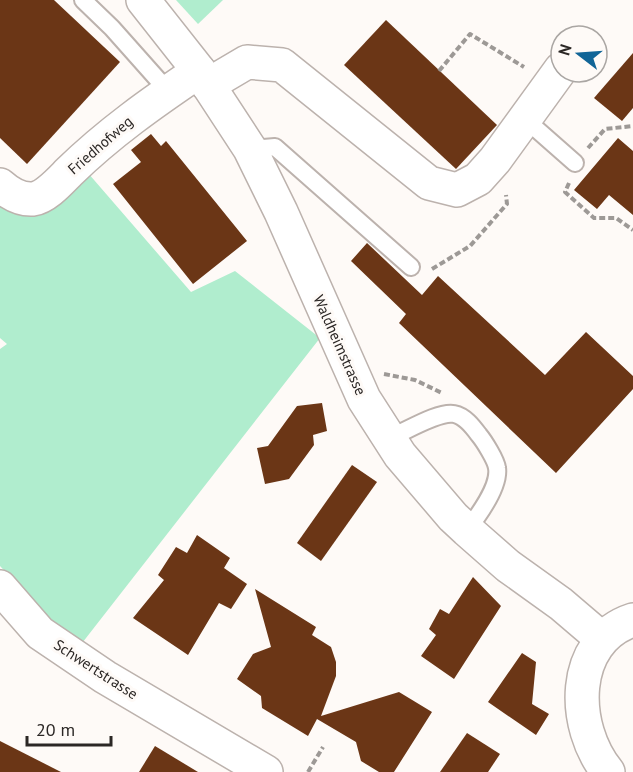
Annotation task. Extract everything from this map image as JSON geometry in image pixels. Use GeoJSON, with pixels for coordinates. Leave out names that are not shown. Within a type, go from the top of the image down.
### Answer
{"type":"FeatureCollection","features":[{"type":"Feature","properties":{"kind":"street","name":"Waldheimstrasse"},"geometry":{"type":"LineString","coordinates":[[143,0],[203,78],[250,149],[281,212],[364,399],[400,455],[467,530],[508,566],[561,604],[602,639]]}},
{"type":"Feature","properties":{"kind":"street","name":"Friedhofweg"},"geometry":{"type":"LineString","coordinates":[[0,185],[16,197],[33,199],[54,187],[94,147],[168,92],[247,63],[282,65],[429,183],[457,190],[478,179],[495,160],[550,84]]}},
{"type":"Feature","properties":{"kind":"street","name":"Schwertstrasse"},"geometry":{"type":"LineString","coordinates":[[0,587],[40,633],[105,677],[266,772]]}},
{"type":"Feature","properties":{"kind":"street"},"geometry":{"type":"LineString","coordinates":[[608,772],[593,746],[583,713],[582,689],[588,662],[602,639],[622,624],[633,620]]}},
{"type":"Feature","properties":{"kind":"lane"},"geometry":{"type":"LineString","coordinates":[[83,0],[112,28],[168,92]]}},
{"type":"Feature","properties":{"kind":"lane"},"geometry":{"type":"LineString","coordinates":[[525,119],[575,164]]}},
{"type":"Feature","properties":{"kind":"lane"},"geometry":{"type":"LineString","coordinates":[[250,149],[275,147],[411,267]]}},
{"type":"Feature","properties":{"kind":"lane"},"geometry":{"type":"LineString","coordinates":[[389,438],[435,416],[454,414],[469,422],[483,441],[497,468],[492,491],[479,515],[467,530]]}},
{"type":"Feature","properties":{"kind":"path"},"geometry":{"type":"LineString","coordinates":[[440,70],[470,34],[549,73]]}},
{"type":"Feature","properties":{"kind":"path"},"geometry":{"type":"LineString","coordinates":[[633,126],[605,129],[575,164],[565,192],[594,218],[616,218],[633,230]]}},
{"type":"Feature","properties":{"kind":"path"},"geometry":{"type":"LineString","coordinates":[[411,267],[430,270],[470,246],[507,204]]}},
{"type":"Feature","properties":{"kind":"path"},"geometry":{"type":"LineString","coordinates":[[380,373],[415,380],[438,390],[449,399],[454,414]]}},
{"type":"Feature","properties":{"kind":"path"},"geometry":{"type":"LineString","coordinates":[[308,772],[323,747]]}},
{"type":"Feature","properties":{"kind":"green space"},"geometry":{"type":"Polygon","coordinates":[[[176,0],[223,0],[198,24],[176,0]]]}},
{"type":"Feature","properties":{"kind":"green space"},"geometry":{"type":"Polygon","coordinates":[[[88,173],[191,292],[235,271],[320,338],[79,647],[48,618],[0,566],[0,349],[7,344],[0,338],[0,197],[88,173]]]}},
{"type":"Feature","properties":{"kind":"building"},"geometry":{"type":"Polygon","coordinates":[[[0,0],[54,0],[120,62],[27,164],[0,138],[0,0]]]}},
{"type":"Feature","properties":{"kind":"building"},"geometry":{"type":"Polygon","coordinates":[[[386,20],[497,125],[456,169],[344,65],[386,20]]]}},
{"type":"Feature","properties":{"kind":"building"},"geometry":{"type":"Polygon","coordinates":[[[633,53],[633,108],[622,121],[594,98],[606,84],[609,84],[609,81],[633,53]]]}},
{"type":"Feature","properties":{"kind":"building"},"geometry":{"type":"Polygon","coordinates":[[[151,134],[161,146],[166,141],[247,241],[193,284],[113,184],[141,162],[131,150],[151,134]]]}},
{"type":"Feature","properties":{"kind":"building"},"geometry":{"type":"Polygon","coordinates":[[[618,138],[633,151],[633,215],[609,195],[597,209],[574,190],[618,138]]]}},
{"type":"Feature","properties":{"kind":"building"},"geometry":{"type":"Polygon","coordinates":[[[367,243],[422,295],[438,276],[545,375],[586,332],[633,376],[633,389],[556,473],[399,323],[406,314],[351,261],[367,243]]]}},
{"type":"Feature","properties":{"kind":"building"},"geometry":{"type":"Polygon","coordinates":[[[322,403],[327,431],[313,435],[314,445],[289,479],[265,484],[257,448],[268,446],[297,406],[322,403]]]}},
{"type":"Feature","properties":{"kind":"building"},"geometry":{"type":"Polygon","coordinates":[[[352,465],[377,482],[321,561],[297,543],[352,465]]]}},
{"type":"Feature","properties":{"kind":"building"},"geometry":{"type":"Polygon","coordinates":[[[197,535],[230,558],[224,568],[247,584],[231,609],[219,603],[188,655],[133,618],[164,580],[158,575],[176,547],[187,553],[197,535]]]}},
{"type":"Feature","properties":{"kind":"building"},"geometry":{"type":"Polygon","coordinates":[[[473,577],[501,606],[454,679],[421,656],[436,635],[429,629],[440,609],[449,614],[473,577]]]}},
{"type":"Feature","properties":{"kind":"building"},"geometry":{"type":"Polygon","coordinates":[[[255,589],[316,627],[312,635],[331,647],[336,662],[336,676],[321,716],[399,692],[432,712],[394,772],[379,772],[361,761],[356,742],[317,719],[308,736],[262,708],[261,696],[237,679],[253,654],[271,647],[255,589]]]}},
{"type":"Feature","properties":{"kind":"building"},"geometry":{"type":"Polygon","coordinates":[[[522,653],[536,662],[532,704],[549,714],[536,735],[488,702],[522,653]]]}},
{"type":"Feature","properties":{"kind":"building"},"geometry":{"type":"Polygon","coordinates":[[[467,733],[500,754],[488,772],[440,772],[467,733]]]}},
{"type":"Feature","properties":{"kind":"building"},"geometry":{"type":"Polygon","coordinates":[[[0,741],[61,772],[0,772],[0,741]]]}},
{"type":"Feature","properties":{"kind":"building"},"geometry":{"type":"Polygon","coordinates":[[[155,746],[198,772],[139,772],[155,746]]]}}]}
